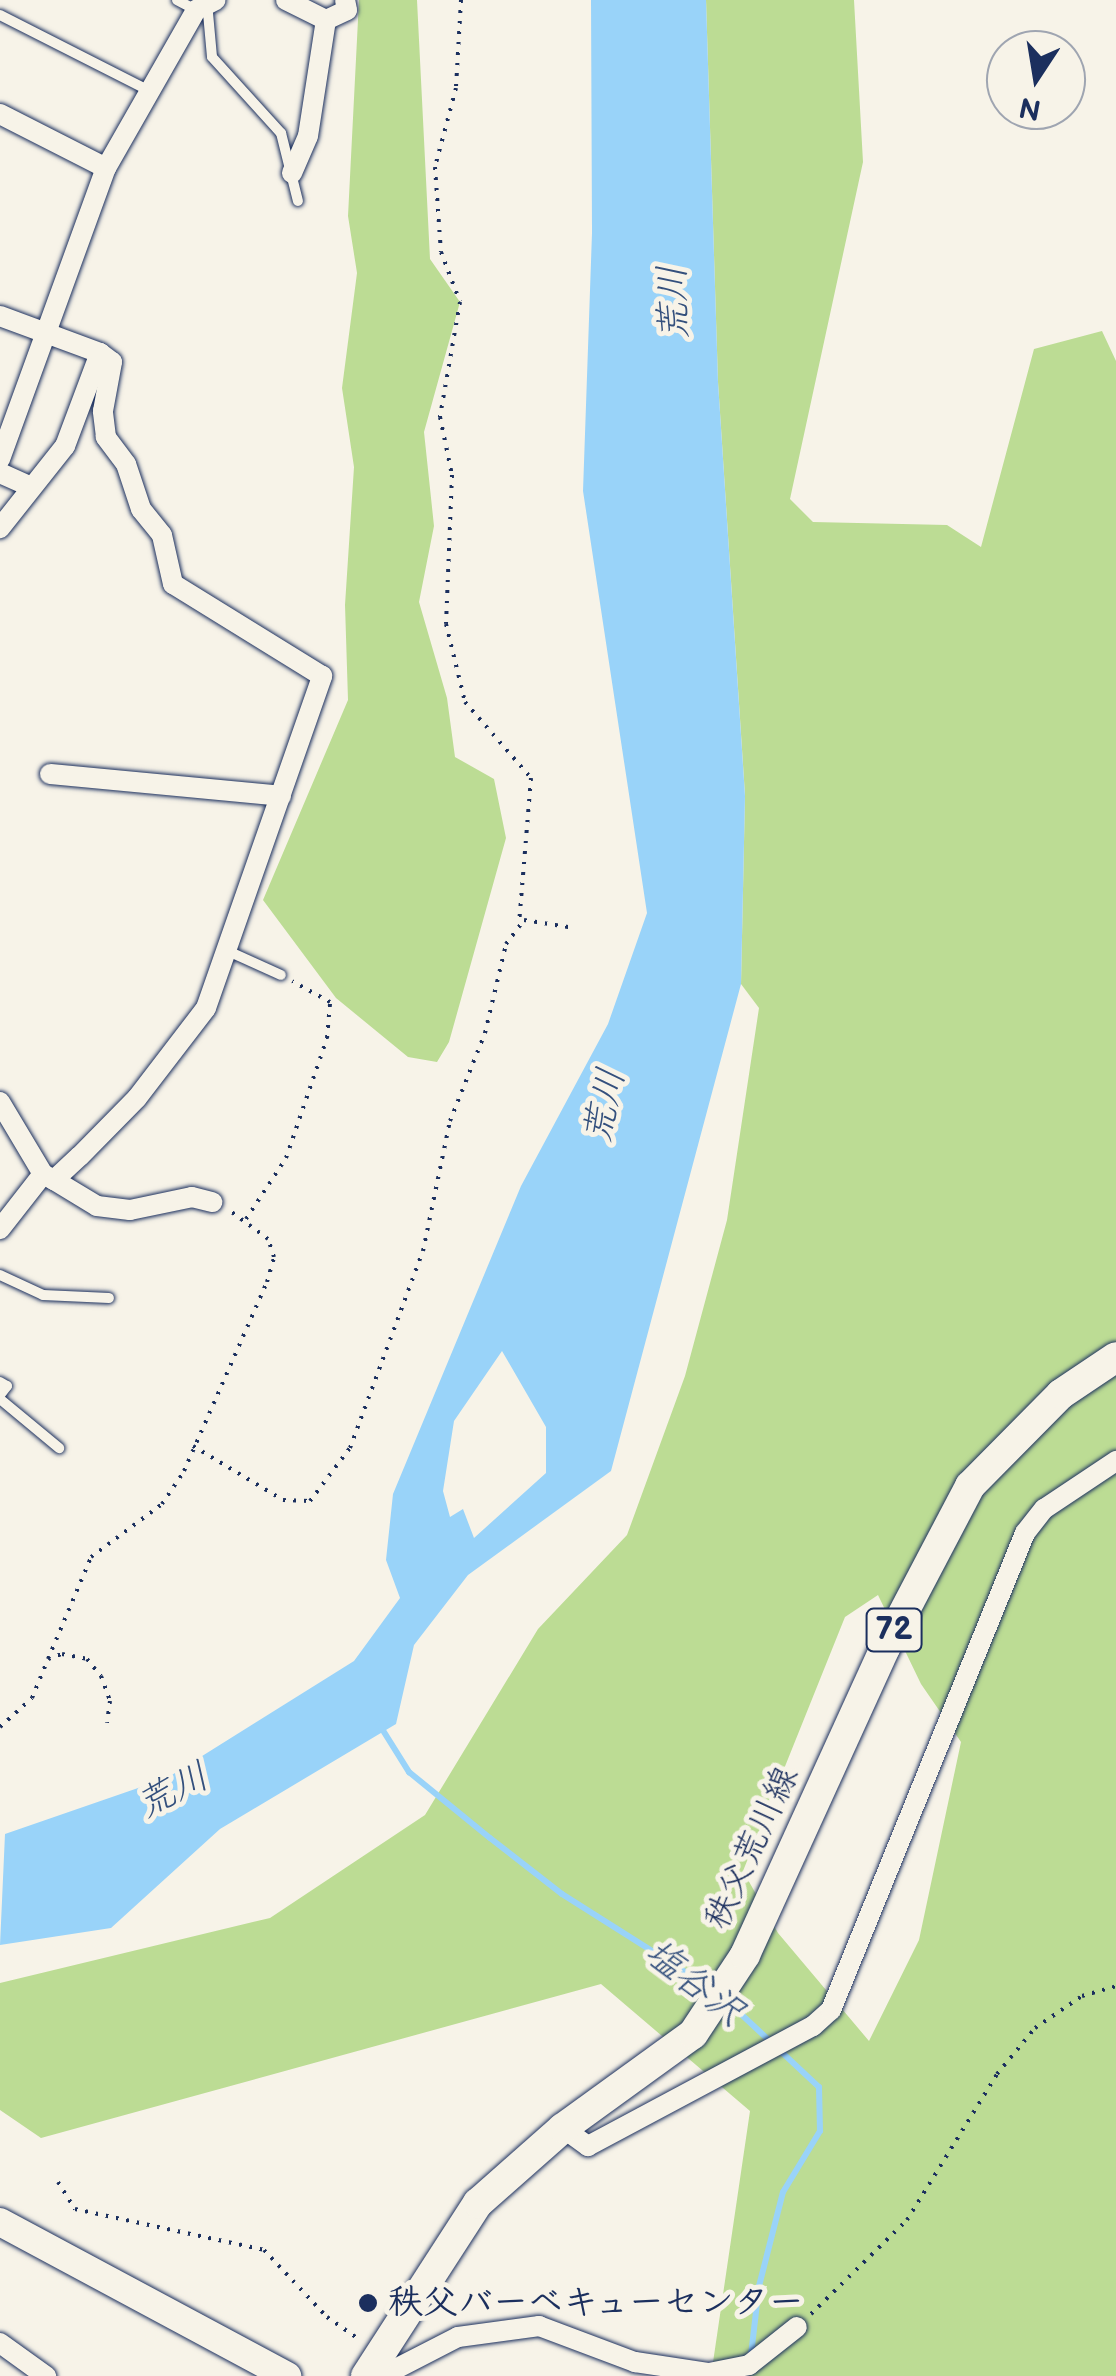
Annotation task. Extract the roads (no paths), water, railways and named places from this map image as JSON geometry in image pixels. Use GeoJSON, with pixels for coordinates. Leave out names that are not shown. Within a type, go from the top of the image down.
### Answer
{"type":"FeatureCollection","features":[{"type":"Feature","properties":{"kind":"main road","name":"秩父荒川線"},"geometry":{"type":"LineString","coordinates":[[376,2369],[478,2203],[563,2128],[693,2034],[745,1956],[885,1648],[970,1486],[1061,1394],[1116,1358]]}},
{"type":"Feature","properties":{"kind":"main road"},"geometry":{"type":"LineString","coordinates":[[0,2222],[287,2376]]}},
{"type":"Feature","properties":{"kind":"street"},"geometry":{"type":"LineString","coordinates":[[286,0],[326,20]]}},
{"type":"Feature","properties":{"kind":"street"},"geometry":{"type":"LineString","coordinates":[[326,20],[346,10],[346,0]]}},
{"type":"Feature","properties":{"kind":"street"},"geometry":{"type":"LineString","coordinates":[[0,459],[42,332],[106,168],[148,90],[207,4]]}},
{"type":"Feature","properties":{"kind":"street"},"geometry":{"type":"LineString","coordinates":[[292,173],[308,136],[326,20]]}},
{"type":"Feature","properties":{"kind":"street"},"geometry":{"type":"LineString","coordinates":[[2,122],[106,168]]}},
{"type":"Feature","properties":{"kind":"street"},"geometry":{"type":"LineString","coordinates":[[0,316],[100,353],[112,362],[106,437],[126,464],[141,510],[162,535],[172,584],[322,676],[228,951],[194,1023],[137,1098],[49,1177],[0,1229]]}},
{"type":"Feature","properties":{"kind":"street"},"geometry":{"type":"LineString","coordinates":[[0,528],[66,446],[100,353]]}},
{"type":"Feature","properties":{"kind":"street"},"geometry":{"type":"LineString","coordinates":[[0,474],[30,486]]}},
{"type":"Feature","properties":{"kind":"street"},"geometry":{"type":"LineString","coordinates":[[50,774],[281,796]]}},
{"type":"Feature","properties":{"kind":"street"},"geometry":{"type":"LineString","coordinates":[[0,1102],[49,1177],[98,1206],[130,1210],[192,1197],[212,1202]]}},
{"type":"Feature","properties":{"kind":"street"},"geometry":{"type":"LineString","coordinates":[[563,2128],[588,2146],[812,2026],[831,2010],[1024,1534],[1044,1509],[1116,1461]]}},
{"type":"Feature","properties":{"kind":"street"},"geometry":{"type":"LineString","coordinates":[[376,2369],[458,2337],[539,2326],[636,2362],[709,2373],[749,2365],[797,2328]]}},
{"type":"Feature","properties":{"kind":"street"},"geometry":{"type":"LineString","coordinates":[[0,2342],[46,2376]]}},
{"type":"Feature","properties":{"kind":"lane"},"geometry":{"type":"LineString","coordinates":[[177,0],[207,4],[212,57],[281,132],[298,201]]}},
{"type":"Feature","properties":{"kind":"lane"},"geometry":{"type":"LineString","coordinates":[[0,15],[148,90]]}},
{"type":"Feature","properties":{"kind":"lane"},"geometry":{"type":"LineString","coordinates":[[228,951],[281,975]]}},
{"type":"Feature","properties":{"kind":"lane"},"geometry":{"type":"LineString","coordinates":[[0,1275],[44,1295],[108,1298]]}},
{"type":"Feature","properties":{"kind":"lane"},"geometry":{"type":"LineString","coordinates":[[0,1382],[8,1386],[0,1397],[59,1448]]}},
{"type":"Feature","properties":{"kind":"water","name":"荒川"},"geometry":{"type":"Polygon","coordinates":[[[591,0],[706,0],[718,382],[745,796],[741,984],[611,1471],[468,1575],[414,1645],[396,1724],[220,1829],[111,1928],[0,1945],[5,1834],[167,1778],[354,1661],[400,1598],[386,1560],[393,1494],[521,1186],[608,1024],[647,913],[583,491],[592,233],[591,0]],[[502,1351],[454,1421],[443,1491],[450,1517],[463,1509],[474,1538],[546,1473],[546,1427],[502,1351]]]}},
{"type":"Feature","properties":{"kind":"waterway","name":"塩谷沢"},"geometry":{"type":"LineString","coordinates":[[379,1724],[409,1772],[490,1838],[562,1894],[714,1990]]}},
{"type":"Feature","properties":{"kind":"waterway","name":"塩谷沢"},"geometry":{"type":"LineString","coordinates":[[727,2001],[819,2087],[820,2131],[783,2192],[759,2286],[751,2355]]}},
{"type":"Feature","properties":{"kind":"place","name":"秩父バーベキューセンター"},"geometry":{"type":"Point","coordinates":[368,2303]}}]}
